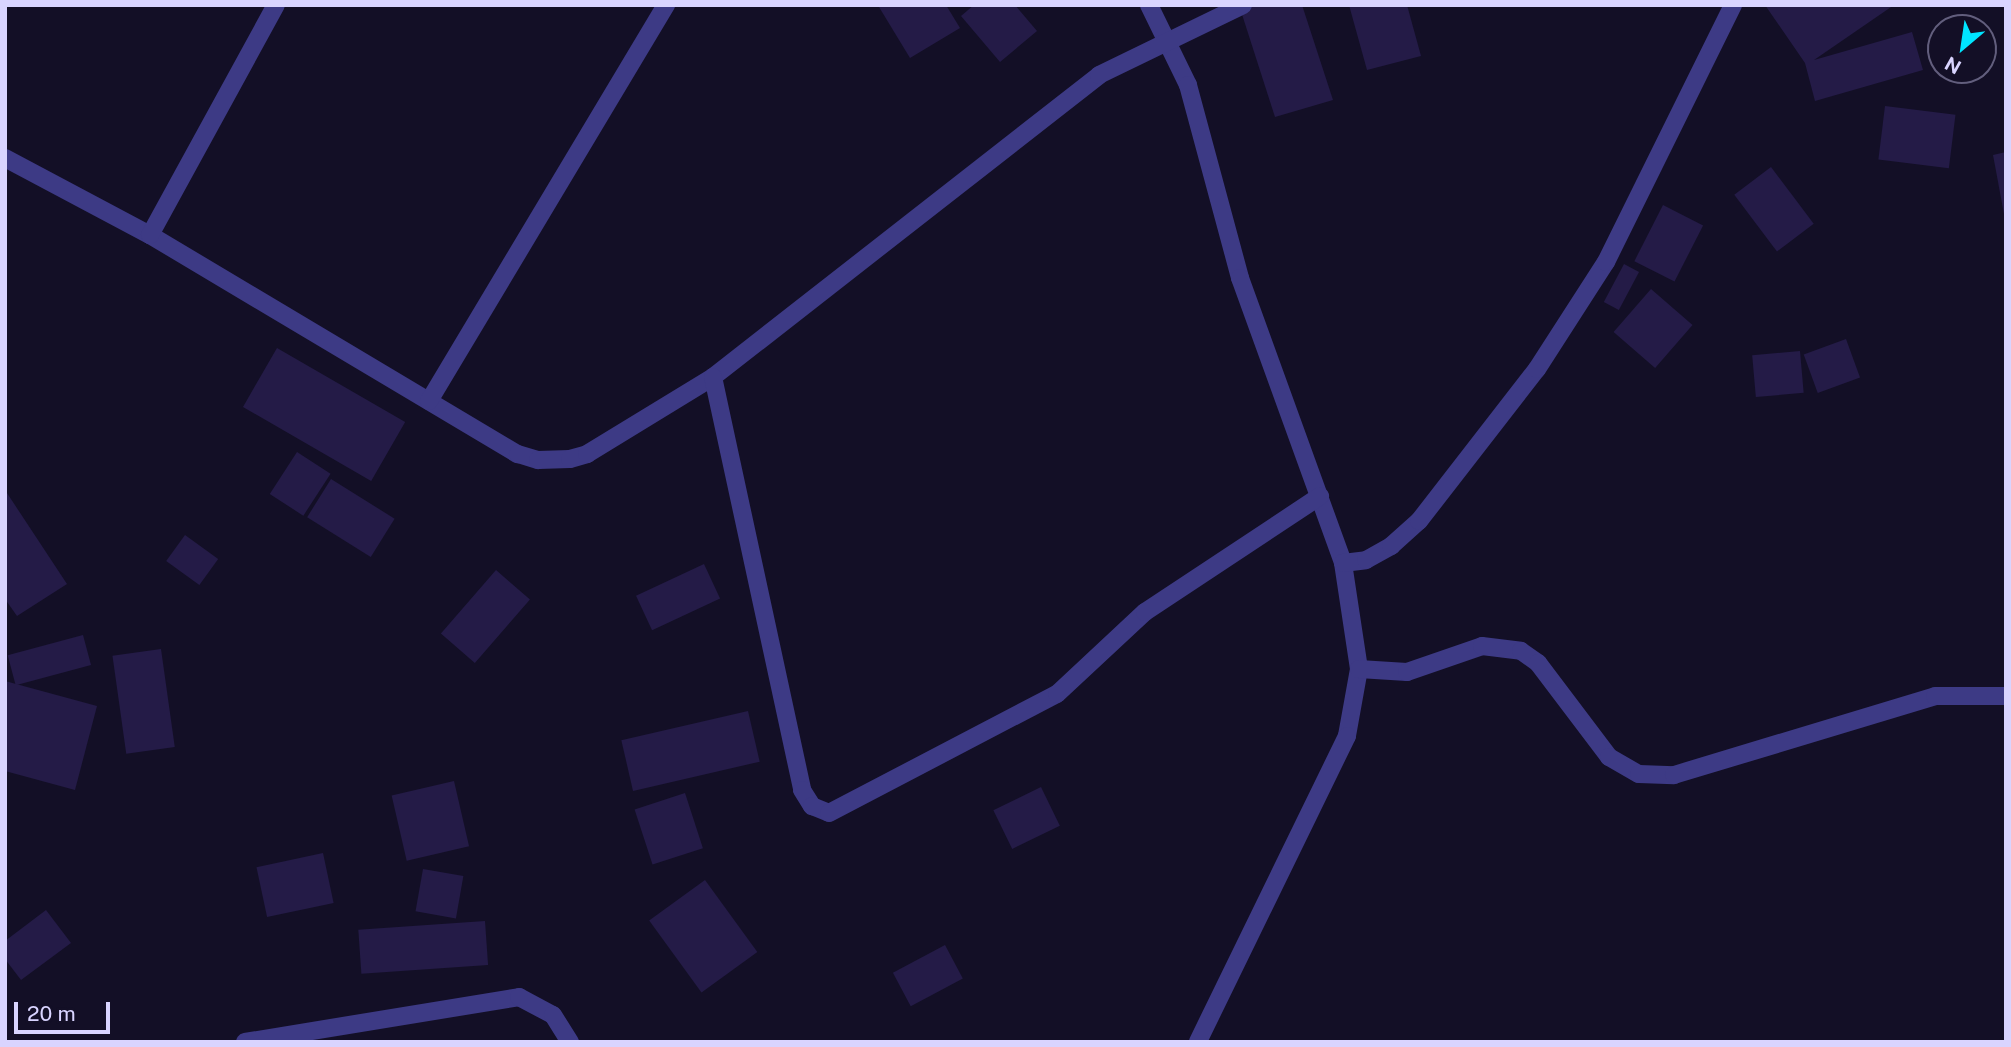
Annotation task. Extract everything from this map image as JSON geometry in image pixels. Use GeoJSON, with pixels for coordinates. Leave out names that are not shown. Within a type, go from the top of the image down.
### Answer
{"type":"FeatureCollection","features":[{"type":"Feature","properties":{"kind":"street"},"geometry":{"type":"LineString","coordinates":[[150,234],[276,5]]}},
{"type":"Feature","properties":{"kind":"street"},"geometry":{"type":"LineString","coordinates":[[429,401],[666,5]]}},
{"type":"Feature","properties":{"kind":"street"},"geometry":{"type":"LineString","coordinates":[[1149,5],[1188,85],[1240,278],[1343,563],[1359,669],[1358,701],[1347,736],[1198,1042]]}},
{"type":"Feature","properties":{"kind":"street"},"geometry":{"type":"LineString","coordinates":[[5,158],[150,234],[519,454],[552,461],[587,454],[713,377],[821,296],[1027,127],[1100,75],[1243,5]]}},
{"type":"Feature","properties":{"kind":"street"},"geometry":{"type":"LineString","coordinates":[[1343,563],[1366,560],[1419,521],[1537,369],[1606,262],[1734,5]]}},
{"type":"Feature","properties":{"kind":"street"},"geometry":{"type":"LineString","coordinates":[[713,377],[802,790],[812,806],[830,813],[1057,694],[1145,612],[1320,496]]}},
{"type":"Feature","properties":{"kind":"street"},"geometry":{"type":"LineString","coordinates":[[1359,669],[1407,672],[1482,646],[1521,650],[1538,663],[1609,757],[1639,774],[1674,775],[1935,696],[2006,696]]}},
{"type":"Feature","properties":{"kind":"street"},"geometry":{"type":"LineString","coordinates":[[245,1042],[519,997],[553,1015],[570,1042]]}},
{"type":"Feature","properties":{"kind":"building"},"geometry":{"type":"Polygon","coordinates":[[[946,5],[960,28],[910,58],[879,7],[946,5]]]}},
{"type":"Feature","properties":{"kind":"building"},"geometry":{"type":"Polygon","coordinates":[[[974,5],[1015,5],[1037,31],[1000,62],[961,16],[974,5]]]}},
{"type":"Feature","properties":{"kind":"building"},"geometry":{"type":"Polygon","coordinates":[[[1239,5],[1302,5],[1333,100],[1275,117],[1239,5]]]}},
{"type":"Feature","properties":{"kind":"building"},"geometry":{"type":"Polygon","coordinates":[[[1349,5],[1407,5],[1421,56],[1367,70],[1349,5]]]}},
{"type":"Feature","properties":{"kind":"building"},"geometry":{"type":"Polygon","coordinates":[[[1765,5],[1894,5],[1814,60],[1912,32],[1923,70],[1815,101],[1805,63],[1765,5]]]}},
{"type":"Feature","properties":{"kind":"building"},"geometry":{"type":"Polygon","coordinates":[[[1885,106],[1955,115],[1949,168],[1878,160],[1885,106]]]}},
{"type":"Feature","properties":{"kind":"building"},"geometry":{"type":"Polygon","coordinates":[[[2006,152],[2006,214],[2004,214],[1993,155],[2006,152]]]}},
{"type":"Feature","properties":{"kind":"building"},"geometry":{"type":"Polygon","coordinates":[[[1771,167],[1814,224],[1777,251],[1734,195],[1771,167]]]}},
{"type":"Feature","properties":{"kind":"building"},"geometry":{"type":"Polygon","coordinates":[[[1663,205],[1703,225],[1674,282],[1634,261],[1663,205]]]}},
{"type":"Feature","properties":{"kind":"building"},"geometry":{"type":"Polygon","coordinates":[[[1624,264],[1639,272],[1619,310],[1604,302],[1624,264]]]}},
{"type":"Feature","properties":{"kind":"building"},"geometry":{"type":"Polygon","coordinates":[[[1651,289],[1693,325],[1655,368],[1614,332],[1651,289]]]}},
{"type":"Feature","properties":{"kind":"building"},"geometry":{"type":"Polygon","coordinates":[[[1846,339],[1860,378],[1818,393],[1804,354],[1846,339]]]}},
{"type":"Feature","properties":{"kind":"building"},"geometry":{"type":"Polygon","coordinates":[[[277,348],[405,422],[371,481],[243,407],[277,348]]]}},
{"type":"Feature","properties":{"kind":"building"},"geometry":{"type":"Polygon","coordinates":[[[1800,351],[1804,393],[1756,397],[1752,355],[1800,351]]]}},
{"type":"Feature","properties":{"kind":"building"},"geometry":{"type":"Polygon","coordinates":[[[297,452],[331,474],[303,516],[270,494],[297,452]]]}},
{"type":"Feature","properties":{"kind":"building"},"geometry":{"type":"Polygon","coordinates":[[[331,479],[395,519],[371,557],[307,517],[331,479]]]}},
{"type":"Feature","properties":{"kind":"building"},"geometry":{"type":"Polygon","coordinates":[[[5,490],[67,584],[17,616],[5,599],[5,490]]]}},
{"type":"Feature","properties":{"kind":"building"},"geometry":{"type":"Polygon","coordinates":[[[185,535],[218,559],[199,585],[166,561],[185,535]]]}},
{"type":"Feature","properties":{"kind":"building"},"geometry":{"type":"Polygon","coordinates":[[[704,564],[720,598],[652,630],[636,596],[704,564]]]}},
{"type":"Feature","properties":{"kind":"building"},"geometry":{"type":"Polygon","coordinates":[[[496,570],[530,600],[475,663],[441,633],[496,570]]]}},
{"type":"Feature","properties":{"kind":"building"},"geometry":{"type":"Polygon","coordinates":[[[83,635],[91,665],[16,685],[8,655],[83,635]]]}},
{"type":"Feature","properties":{"kind":"building"},"geometry":{"type":"Polygon","coordinates":[[[161,649],[175,747],[126,754],[112,656],[161,649]]]}},
{"type":"Feature","properties":{"kind":"building"},"geometry":{"type":"Polygon","coordinates":[[[5,681],[97,706],[75,790],[5,771],[5,681]]]}},
{"type":"Feature","properties":{"kind":"building"},"geometry":{"type":"Polygon","coordinates":[[[748,711],[760,762],[633,791],[621,740],[748,711]]]}},
{"type":"Feature","properties":{"kind":"building"},"geometry":{"type":"Polygon","coordinates":[[[454,781],[469,846],[407,861],[392,795],[454,781]]]}},
{"type":"Feature","properties":{"kind":"building"},"geometry":{"type":"Polygon","coordinates":[[[1041,787],[1060,826],[1012,849],[993,810],[1041,787]]]}},
{"type":"Feature","properties":{"kind":"building"},"geometry":{"type":"Polygon","coordinates":[[[685,793],[703,848],[653,865],[635,809],[685,793]]]}},
{"type":"Feature","properties":{"kind":"building"},"geometry":{"type":"Polygon","coordinates":[[[323,853],[334,903],[267,917],[256,867],[323,853]]]}},
{"type":"Feature","properties":{"kind":"building"},"geometry":{"type":"Polygon","coordinates":[[[423,869],[463,876],[456,918],[416,911],[423,869]]]}},
{"type":"Feature","properties":{"kind":"building"},"geometry":{"type":"Polygon","coordinates":[[[705,880],[757,952],[701,993],[649,921],[705,880]]]}},
{"type":"Feature","properties":{"kind":"building"},"geometry":{"type":"Polygon","coordinates":[[[46,910],[71,943],[21,980],[5,959],[5,941],[46,910]]]}},
{"type":"Feature","properties":{"kind":"building"},"geometry":{"type":"Polygon","coordinates":[[[485,921],[488,965],[361,974],[358,930],[485,921]]]}},
{"type":"Feature","properties":{"kind":"building"},"geometry":{"type":"Polygon","coordinates":[[[945,945],[963,979],[911,1006],[893,973],[945,945]]]}}]}
